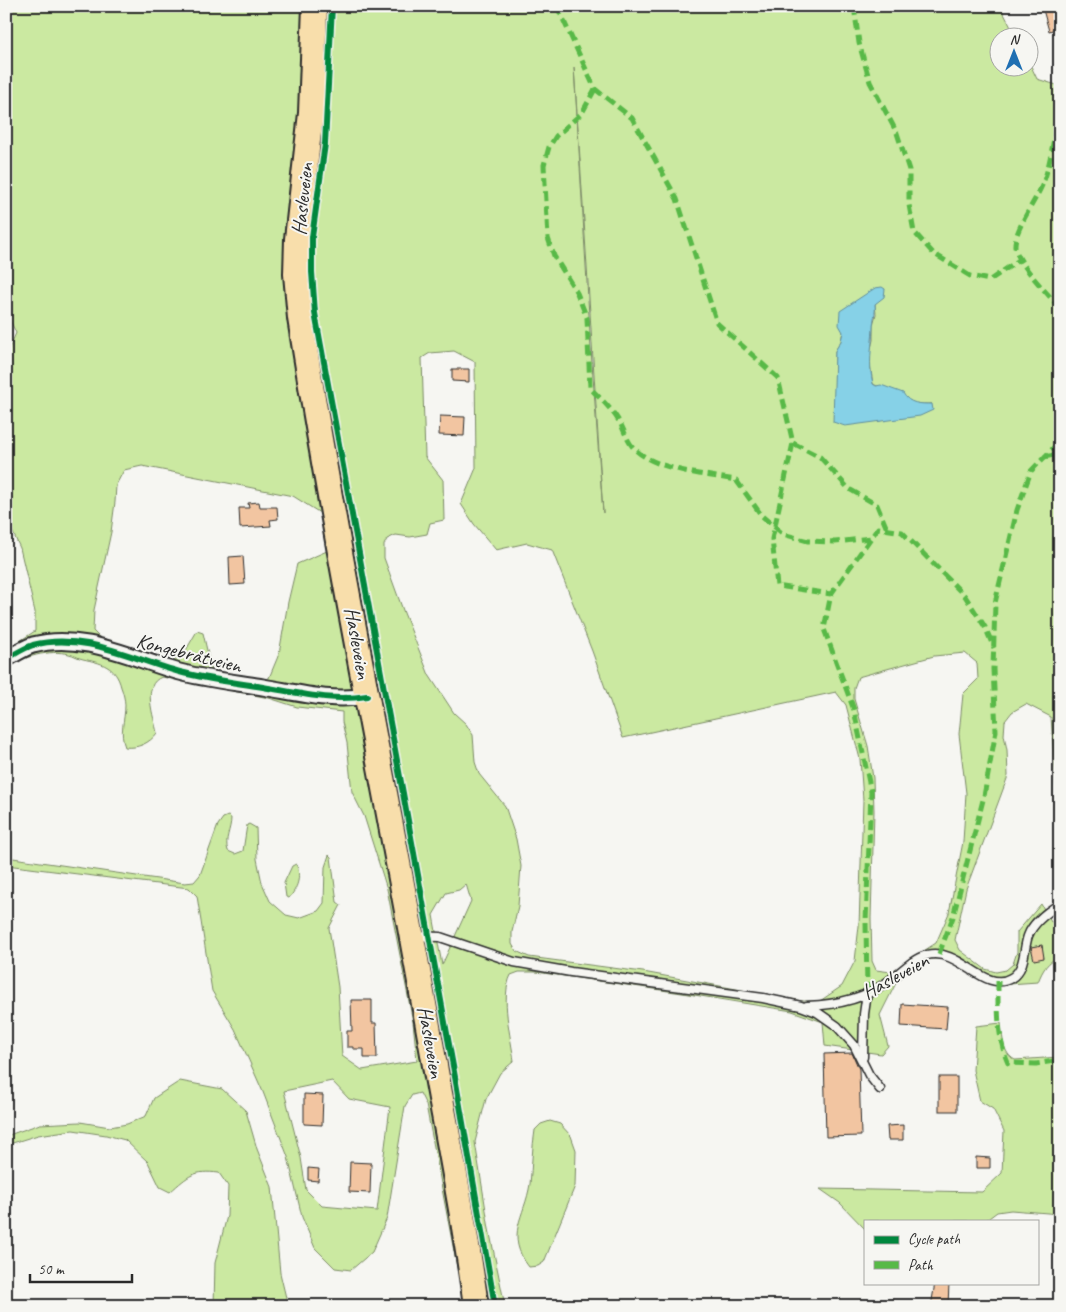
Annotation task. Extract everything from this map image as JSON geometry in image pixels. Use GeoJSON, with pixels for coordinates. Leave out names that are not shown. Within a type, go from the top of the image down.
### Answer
{"type":"FeatureCollection","features":[{"type":"Feature","properties":{"kind":"main road","name":"Hasleveien"},"geometry":{"type":"LineString","coordinates":[[316,6],[311,113],[297,239],[298,294],[308,364],[466,1235],[476,1306]]}},
{"type":"Feature","properties":{"kind":"street","name":"Kongebråtveien"},"geometry":{"type":"LineString","coordinates":[[6,659],[33,645],[61,642],[92,644],[172,670],[202,677],[332,699],[368,696]]}},
{"type":"Feature","properties":{"kind":"lane","name":"Hasleveien"},"geometry":{"type":"LineString","coordinates":[[800,1006],[823,1006],[844,1002],[867,994],[926,955],[939,954],[950,956],[985,978],[992,980],[998,981],[1012,978],[1021,967],[1032,928],[1038,920],[1060,904]]}},
{"type":"Feature","properties":{"kind":"lane","name":"Hasleveien"},"geometry":{"type":"LineString","coordinates":[[412,936],[418,935],[446,939],[514,962],[571,972],[763,998],[800,1006],[817,1012],[837,1026],[854,1045],[863,1059],[869,1075],[880,1089]]}},
{"type":"Feature","properties":{"kind":"lane"},"geometry":{"type":"LineString","coordinates":[[863,1059],[864,1014],[867,994]]}},
{"type":"Feature","properties":{"kind":"green space"},"geometry":{"type":"Polygon","coordinates":[[[6,6],[1000,6],[1011,28],[988,28],[988,78],[1037,78],[1060,86],[1060,796],[1057,796],[1051,717],[1026,704],[1012,712],[1005,721],[1004,735],[1007,750],[1008,776],[966,889],[955,940],[960,950],[985,969],[996,972],[1006,970],[1013,964],[1017,952],[1017,932],[1041,904],[1051,922],[1060,918],[1060,957],[1046,966],[1038,982],[994,985],[943,959],[931,959],[910,969],[896,983],[880,1015],[888,1046],[881,1054],[825,1046],[823,1022],[792,1011],[536,972],[519,972],[511,975],[506,994],[506,1006],[514,1061],[500,1073],[486,1099],[475,1142],[489,1229],[505,1306],[463,1306],[426,1105],[420,1093],[412,1095],[405,1106],[387,1218],[372,1252],[351,1270],[335,1268],[315,1248],[302,1217],[288,1157],[263,1092],[235,1029],[212,991],[197,896],[189,888],[6,865],[6,857],[185,883],[194,882],[200,875],[218,825],[223,818],[228,816],[231,818],[231,822],[227,842],[228,851],[235,854],[243,851],[247,825],[249,824],[256,828],[257,859],[262,883],[270,901],[286,915],[299,918],[318,911],[324,903],[325,867],[329,855],[331,857],[337,902],[341,905],[329,928],[338,987],[342,1056],[362,1070],[417,1061],[413,1022],[387,889],[364,816],[352,792],[342,712],[297,707],[269,698],[162,677],[152,686],[150,694],[157,733],[151,740],[143,744],[125,747],[122,736],[124,696],[119,680],[112,670],[96,662],[62,653],[45,653],[28,657],[6,668],[6,650],[35,631],[35,612],[20,548],[6,518],[6,356],[16,333],[9,318],[6,318],[6,6]],[[574,67],[591,349],[603,513],[574,67]],[[885,289],[843,331],[841,341],[835,351],[834,422],[932,404],[916,404],[873,384],[869,357],[876,314],[875,304],[885,289]],[[454,351],[430,353],[422,358],[425,457],[443,480],[444,520],[430,523],[427,534],[410,537],[396,535],[387,539],[384,545],[384,558],[429,675],[454,713],[466,724],[473,735],[475,762],[479,774],[505,806],[516,839],[521,866],[518,906],[512,932],[512,944],[516,951],[529,957],[643,972],[802,1001],[820,1001],[842,986],[855,961],[859,926],[863,800],[860,759],[846,705],[836,692],[623,738],[592,651],[552,550],[527,543],[496,550],[474,524],[461,504],[476,468],[475,362],[454,351]],[[142,466],[124,470],[116,485],[111,532],[94,610],[93,631],[102,640],[173,662],[186,650],[197,631],[203,633],[212,672],[218,675],[220,672],[224,676],[260,680],[269,678],[279,654],[297,564],[327,551],[320,513],[293,496],[142,466]],[[965,653],[934,656],[858,677],[854,688],[854,699],[868,746],[873,778],[871,918],[872,961],[876,970],[891,972],[936,943],[949,913],[963,842],[966,793],[959,734],[963,694],[978,679],[977,663],[965,653]],[[466,884],[459,890],[446,893],[433,915],[442,965],[471,901],[466,884]],[[332,1081],[284,1091],[301,1158],[306,1190],[322,1206],[377,1211],[390,1107],[349,1099],[332,1081]]]}},
{"type":"Feature","properties":{"kind":"green space"},"geometry":{"type":"Polygon","coordinates":[[[296,864],[299,878],[289,898],[286,897],[284,883],[292,866],[296,864]]]}},
{"type":"Feature","properties":{"kind":"green space"},"geometry":{"type":"Polygon","coordinates":[[[1001,1023],[1005,1049],[1015,1060],[1060,1057],[1060,1214],[1011,1210],[997,1212],[986,1220],[864,1220],[864,1228],[840,1203],[820,1189],[982,1192],[1002,1173],[1004,1131],[993,1109],[980,1101],[973,1070],[976,1026],[1001,1023]]]}},
{"type":"Feature","properties":{"kind":"green space"},"geometry":{"type":"Polygon","coordinates":[[[180,1081],[222,1089],[246,1111],[257,1149],[272,1187],[280,1273],[288,1306],[214,1306],[215,1263],[227,1216],[228,1186],[219,1173],[203,1172],[192,1175],[170,1192],[160,1187],[148,1162],[125,1140],[73,1130],[38,1135],[6,1145],[6,1136],[40,1124],[80,1122],[110,1127],[127,1124],[146,1116],[154,1098],[180,1081]]]}},
{"type":"Feature","properties":{"kind":"green space"},"geometry":{"type":"Polygon","coordinates":[[[550,1121],[560,1124],[571,1136],[576,1150],[575,1186],[544,1262],[538,1266],[529,1267],[518,1245],[518,1226],[530,1184],[535,1130],[541,1124],[550,1121]]]}},
{"type":"Feature","properties":{"kind":"water"},"geometry":{"type":"Polygon","coordinates":[[[882,287],[885,289],[884,297],[875,304],[873,325],[871,362],[873,384],[903,393],[905,397],[915,403],[932,404],[933,410],[920,416],[845,426],[833,422],[835,351],[841,341],[843,332],[839,325],[840,311],[875,288],[882,287]]]}},
{"type":"Feature","properties":{"kind":"building"},"geometry":{"type":"Polygon","coordinates":[[[1042,6],[1060,6],[1060,28],[1049,31],[1042,6]]]}},
{"type":"Feature","properties":{"kind":"building"},"geometry":{"type":"Polygon","coordinates":[[[452,369],[469,369],[469,382],[452,381],[452,369]]]}},
{"type":"Feature","properties":{"kind":"building"},"geometry":{"type":"Polygon","coordinates":[[[440,416],[465,417],[464,436],[439,435],[440,416]]]}},
{"type":"Feature","properties":{"kind":"building"},"geometry":{"type":"Polygon","coordinates":[[[259,502],[260,507],[277,507],[278,519],[270,520],[271,526],[240,528],[239,508],[249,508],[248,503],[259,502]]]}},
{"type":"Feature","properties":{"kind":"building"},"geometry":{"type":"Polygon","coordinates":[[[243,556],[245,584],[230,585],[229,557],[243,556]]]}},
{"type":"Feature","properties":{"kind":"building"},"geometry":{"type":"Polygon","coordinates":[[[1042,945],[1044,958],[1034,960],[1031,947],[1042,945]]]}},
{"type":"Feature","properties":{"kind":"building"},"geometry":{"type":"Polygon","coordinates":[[[351,1000],[372,1000],[372,1023],[376,1023],[377,1058],[364,1058],[364,1049],[347,1047],[347,1031],[352,1031],[351,1000]]]}},
{"type":"Feature","properties":{"kind":"building"},"geometry":{"type":"Polygon","coordinates":[[[902,1004],[948,1007],[946,1029],[901,1026],[902,1004]]]}},
{"type":"Feature","properties":{"kind":"building"},"geometry":{"type":"Polygon","coordinates":[[[852,1053],[859,1069],[861,1136],[826,1137],[824,1054],[852,1053]]]}},
{"type":"Feature","properties":{"kind":"building"},"geometry":{"type":"Polygon","coordinates":[[[939,1077],[957,1077],[957,1111],[939,1111],[939,1077]]]}},
{"type":"Feature","properties":{"kind":"building"},"geometry":{"type":"Polygon","coordinates":[[[304,1094],[323,1095],[322,1125],[304,1124],[304,1094]]]}},
{"type":"Feature","properties":{"kind":"building"},"geometry":{"type":"Polygon","coordinates":[[[903,1125],[903,1140],[888,1140],[887,1126],[903,1125]]]}},
{"type":"Feature","properties":{"kind":"building"},"geometry":{"type":"Polygon","coordinates":[[[976,1157],[990,1158],[990,1168],[976,1168],[976,1157]]]}},
{"type":"Feature","properties":{"kind":"building"},"geometry":{"type":"Polygon","coordinates":[[[350,1162],[371,1163],[370,1193],[349,1192],[350,1162]]]}},
{"type":"Feature","properties":{"kind":"building"},"geometry":{"type":"Polygon","coordinates":[[[308,1168],[319,1169],[318,1181],[308,1180],[308,1168]]]}},
{"type":"Feature","properties":{"kind":"building"},"geometry":{"type":"Polygon","coordinates":[[[935,1284],[949,1284],[948,1306],[931,1306],[935,1284]]]}},
{"type":"Feature","properties":{"kind":"marked path"},"geometry":{"type":"LineString","coordinates":[[557,6],[595,89],[632,118],[677,199],[717,323],[778,378],[793,443],[772,539],[777,586],[831,594]]}},
{"type":"Feature","properties":{"kind":"marked path"},"geometry":{"type":"LineString","coordinates":[[854,6],[859,43],[870,82],[897,133],[909,170],[909,205],[914,232],[933,253],[970,276],[990,280],[1019,260]]}},
{"type":"Feature","properties":{"kind":"marked path"},"geometry":{"type":"LineString","coordinates":[[595,89],[582,113],[556,136],[549,147],[544,165],[548,238],[554,256],[577,293],[587,318],[590,388],[613,413],[630,444],[641,454],[652,461],[666,466],[736,480],[762,516],[783,534],[808,541],[835,542],[871,538]]}},
{"type":"Feature","properties":{"kind":"marked path"},"geometry":{"type":"LineString","coordinates":[[1060,112],[1046,174],[1040,190],[1018,232],[1015,246],[1021,261],[1060,308]]}},
{"type":"Feature","properties":{"kind":"marked path"},"geometry":{"type":"LineString","coordinates":[[939,954],[953,917],[984,796],[996,731],[993,669],[995,603],[1017,510],[1031,471],[1060,441]]}},
{"type":"Feature","properties":{"kind":"marked path"},"geometry":{"type":"LineString","coordinates":[[793,443],[820,457],[849,489],[877,505],[887,529]]}},
{"type":"Feature","properties":{"kind":"marked path"},"geometry":{"type":"LineString","coordinates":[[1044,457],[1060,454]]}},
{"type":"Feature","properties":{"kind":"marked path"},"geometry":{"type":"LineString","coordinates":[[867,993],[866,922],[871,792],[854,710],[824,629],[831,594],[878,528],[902,532],[965,596],[985,627],[994,648]]}},
{"type":"Feature","properties":{"kind":"marked path"},"geometry":{"type":"LineString","coordinates":[[998,981],[1000,1033],[1008,1063],[1036,1064],[1060,1060]]}},
{"type":"Feature","properties":{"kind":"cycle path"},"geometry":{"type":"LineString","coordinates":[[332,6],[325,144],[312,237],[315,313],[495,1306]]}},
{"type":"Feature","properties":{"kind":"cycle path"},"geometry":{"type":"LineString","coordinates":[[6,659],[33,645],[69,642],[104,648],[173,670],[206,678],[315,696],[341,698],[367,696]]}}]}
